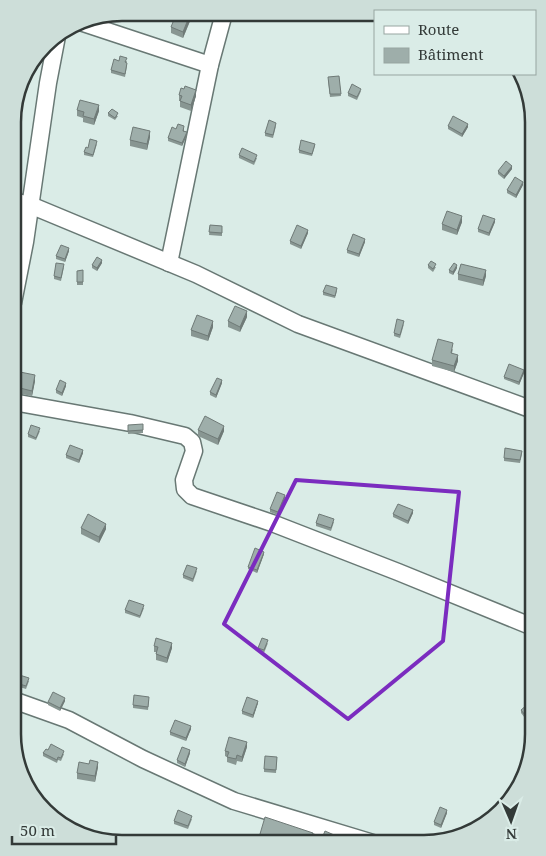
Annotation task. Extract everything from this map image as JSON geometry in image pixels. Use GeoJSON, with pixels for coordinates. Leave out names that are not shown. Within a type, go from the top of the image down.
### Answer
{"type":"FeatureCollection","features":[{"type":"Feature","properties":{"kind":"street"},"geometry":{"type":"LineString","coordinates":[[169,263],[210,65],[222,21]]}},
{"type":"Feature","properties":{"kind":"street"},"geometry":{"type":"LineString","coordinates":[[93,26],[210,65]]}},
{"type":"Feature","properties":{"kind":"street"},"geometry":{"type":"LineString","coordinates":[[21,262],[55,47]]}},
{"type":"Feature","properties":{"kind":"street"},"geometry":{"type":"LineString","coordinates":[[21,202],[196,274],[298,324],[525,407]]}},
{"type":"Feature","properties":{"kind":"street"},"geometry":{"type":"LineString","coordinates":[[21,403],[130,423],[185,436],[192,442],[194,450],[184,480],[185,489],[192,496],[272,523],[407,575],[525,624]]}},
{"type":"Feature","properties":{"kind":"street"},"geometry":{"type":"LineString","coordinates":[[21,703],[69,720],[143,759],[234,801],[347,835]]}},
{"type":"Feature","properties":{"kind":"highlighted area"},"geometry":{"type":"Polygon","coordinates":[[[296,480],[459,492],[443,641],[348,719],[224,624],[296,480]]]}},
{"type":"Feature","properties":{"kind":"building"},"geometry":{"type":"Polygon","coordinates":[[[173,21],[187,21],[183,32],[171,27],[173,21]]]}},
{"type":"Feature","properties":{"kind":"building"},"geometry":{"type":"Polygon","coordinates":[[[120,56],[127,58],[125,74],[111,70],[114,59],[119,61],[120,56]]]}},
{"type":"Feature","properties":{"kind":"building"},"geometry":{"type":"Polygon","coordinates":[[[339,76],[341,94],[330,94],[328,77],[339,76]]]}},
{"type":"Feature","properties":{"kind":"building"},"geometry":{"type":"Polygon","coordinates":[[[352,84],[361,89],[357,97],[348,93],[352,84]]]}},
{"type":"Feature","properties":{"kind":"building"},"geometry":{"type":"Polygon","coordinates":[[[185,86],[196,90],[191,105],[180,101],[182,96],[179,95],[181,88],[184,89],[185,86]]]}},
{"type":"Feature","properties":{"kind":"building"},"geometry":{"type":"Polygon","coordinates":[[[80,100],[99,105],[94,119],[83,116],[84,112],[77,110],[80,100]]]}},
{"type":"Feature","properties":{"kind":"building"},"geometry":{"type":"Polygon","coordinates":[[[112,109],[118,113],[115,118],[108,113],[112,109]]]}},
{"type":"Feature","properties":{"kind":"building"},"geometry":{"type":"Polygon","coordinates":[[[453,116],[468,124],[462,134],[448,126],[453,116]]]}},
{"type":"Feature","properties":{"kind":"building"},"geometry":{"type":"Polygon","coordinates":[[[269,120],[276,123],[273,135],[265,133],[269,120]]]}},
{"type":"Feature","properties":{"kind":"building"},"geometry":{"type":"Polygon","coordinates":[[[178,124],[184,126],[183,131],[187,132],[182,143],[168,138],[172,127],[176,129],[178,124]]]}},
{"type":"Feature","properties":{"kind":"building"},"geometry":{"type":"Polygon","coordinates":[[[133,127],[150,131],[147,144],[130,140],[133,127]]]}},
{"type":"Feature","properties":{"kind":"building"},"geometry":{"type":"Polygon","coordinates":[[[90,139],[97,141],[93,155],[84,152],[86,147],[88,148],[90,139]]]}},
{"type":"Feature","properties":{"kind":"building"},"geometry":{"type":"Polygon","coordinates":[[[301,140],[315,144],[312,154],[299,150],[301,140]]]}},
{"type":"Feature","properties":{"kind":"building"},"geometry":{"type":"Polygon","coordinates":[[[242,148],[257,155],[254,162],[239,155],[242,148]]]}},
{"type":"Feature","properties":{"kind":"building"},"geometry":{"type":"Polygon","coordinates":[[[506,161],[512,166],[504,176],[498,171],[506,161]]]}},
{"type":"Feature","properties":{"kind":"building"},"geometry":{"type":"Polygon","coordinates":[[[515,177],[523,182],[516,195],[507,190],[515,177]]]}},
{"type":"Feature","properties":{"kind":"building"},"geometry":{"type":"Polygon","coordinates":[[[447,211],[462,216],[457,230],[442,224],[447,211]]]}},
{"type":"Feature","properties":{"kind":"building"},"geometry":{"type":"Polygon","coordinates":[[[483,215],[495,219],[489,233],[478,229],[483,215]]]}},
{"type":"Feature","properties":{"kind":"building"},"geometry":{"type":"Polygon","coordinates":[[[210,225],[222,226],[222,233],[209,232],[210,225]]]}},
{"type":"Feature","properties":{"kind":"building"},"geometry":{"type":"Polygon","coordinates":[[[297,225],[308,230],[301,246],[290,241],[297,225]]]}},
{"type":"Feature","properties":{"kind":"building"},"geometry":{"type":"Polygon","coordinates":[[[353,234],[365,239],[359,254],[347,250],[353,234]]]}},
{"type":"Feature","properties":{"kind":"building"},"geometry":{"type":"Polygon","coordinates":[[[61,245],[69,248],[65,259],[56,256],[61,245]]]}},
{"type":"Feature","properties":{"kind":"building"},"geometry":{"type":"Polygon","coordinates":[[[97,257],[102,260],[97,268],[92,265],[97,257]]]}},
{"type":"Feature","properties":{"kind":"building"},"geometry":{"type":"Polygon","coordinates":[[[431,261],[436,264],[433,269],[428,265],[431,261]]]}},
{"type":"Feature","properties":{"kind":"building"},"geometry":{"type":"Polygon","coordinates":[[[56,263],[64,264],[61,278],[54,276],[56,263]]]}},
{"type":"Feature","properties":{"kind":"building"},"geometry":{"type":"Polygon","coordinates":[[[454,263],[457,265],[453,272],[449,270],[454,263]]]}},
{"type":"Feature","properties":{"kind":"building"},"geometry":{"type":"Polygon","coordinates":[[[461,264],[486,270],[483,280],[458,274],[461,264]]]}},
{"type":"Feature","properties":{"kind":"building"},"geometry":{"type":"Polygon","coordinates":[[[83,270],[83,282],[77,282],[77,271],[83,270]]]}},
{"type":"Feature","properties":{"kind":"building"},"geometry":{"type":"Polygon","coordinates":[[[326,285],[337,288],[335,296],[323,292],[326,285]]]}},
{"type":"Feature","properties":{"kind":"building"},"geometry":{"type":"Polygon","coordinates":[[[235,306],[247,311],[240,327],[228,321],[235,306]]]}},
{"type":"Feature","properties":{"kind":"building"},"geometry":{"type":"Polygon","coordinates":[[[197,315],[213,321],[208,336],[191,330],[197,315]]]}},
{"type":"Feature","properties":{"kind":"building"},"geometry":{"type":"Polygon","coordinates":[[[397,319],[404,321],[400,335],[394,333],[397,319]]]}},
{"type":"Feature","properties":{"kind":"building"},"geometry":{"type":"Polygon","coordinates":[[[438,339],[453,343],[451,353],[458,355],[454,366],[432,360],[438,339]]]}},
{"type":"Feature","properties":{"kind":"building"},"geometry":{"type":"Polygon","coordinates":[[[509,364],[524,370],[519,382],[504,377],[509,364]]]}},
{"type":"Feature","properties":{"kind":"building"},"geometry":{"type":"Polygon","coordinates":[[[21,372],[35,375],[32,391],[21,388],[21,372]]]}},
{"type":"Feature","properties":{"kind":"building"},"geometry":{"type":"Polygon","coordinates":[[[217,378],[222,380],[216,395],[210,392],[217,378]]]}},
{"type":"Feature","properties":{"kind":"building"},"geometry":{"type":"Polygon","coordinates":[[[60,380],[66,383],[62,393],[56,390],[60,380]]]}},
{"type":"Feature","properties":{"kind":"building"},"geometry":{"type":"Polygon","coordinates":[[[205,416],[224,426],[218,439],[198,430],[205,416]]]}},
{"type":"Feature","properties":{"kind":"building"},"geometry":{"type":"Polygon","coordinates":[[[143,424],[143,430],[128,431],[128,425],[143,424]]]}},
{"type":"Feature","properties":{"kind":"building"},"geometry":{"type":"Polygon","coordinates":[[[31,425],[40,428],[36,438],[28,434],[31,425]]]}},
{"type":"Feature","properties":{"kind":"building"},"geometry":{"type":"Polygon","coordinates":[[[70,445],[83,450],[79,460],[66,455],[70,445]]]}},
{"type":"Feature","properties":{"kind":"building"},"geometry":{"type":"Polygon","coordinates":[[[505,448],[522,451],[520,460],[504,458],[505,448]]]}},
{"type":"Feature","properties":{"kind":"building"},"geometry":{"type":"Polygon","coordinates":[[[277,492],[285,495],[278,512],[270,509],[277,492]]]}},
{"type":"Feature","properties":{"kind":"building"},"geometry":{"type":"Polygon","coordinates":[[[398,504],[413,510],[408,521],[393,514],[398,504]]]}},
{"type":"Feature","properties":{"kind":"building"},"geometry":{"type":"Polygon","coordinates":[[[88,514],[106,524],[99,537],[81,528],[88,514]]]}},
{"type":"Feature","properties":{"kind":"building"},"geometry":{"type":"Polygon","coordinates":[[[319,514],[334,519],[331,528],[316,523],[319,514]]]}},
{"type":"Feature","properties":{"kind":"building"},"geometry":{"type":"Polygon","coordinates":[[[255,548],[264,552],[257,570],[248,567],[255,548]]]}},
{"type":"Feature","properties":{"kind":"building"},"geometry":{"type":"Polygon","coordinates":[[[187,565],[197,568],[193,579],[183,575],[187,565]]]}},
{"type":"Feature","properties":{"kind":"building"},"geometry":{"type":"Polygon","coordinates":[[[129,600],[144,605],[140,616],[125,610],[129,600]]]}},
{"type":"Feature","properties":{"kind":"building"},"geometry":{"type":"Polygon","coordinates":[[[156,638],[172,643],[167,658],[156,654],[158,647],[154,646],[156,638]]]}},
{"type":"Feature","properties":{"kind":"building"},"geometry":{"type":"Polygon","coordinates":[[[262,638],[268,640],[264,650],[258,648],[262,638]]]}},
{"type":"Feature","properties":{"kind":"building"},"geometry":{"type":"Polygon","coordinates":[[[21,676],[29,678],[26,686],[21,684],[21,676]]]}},
{"type":"Feature","properties":{"kind":"building"},"geometry":{"type":"Polygon","coordinates":[[[53,692],[65,698],[60,708],[48,702],[53,692]]]}},
{"type":"Feature","properties":{"kind":"building"},"geometry":{"type":"Polygon","coordinates":[[[134,695],[149,697],[148,707],[133,705],[134,695]]]}},
{"type":"Feature","properties":{"kind":"building"},"geometry":{"type":"Polygon","coordinates":[[[247,697],[258,701],[253,715],[242,711],[247,697]]]}},
{"type":"Feature","properties":{"kind":"building"},"geometry":{"type":"Polygon","coordinates":[[[525,707],[525,715],[521,710],[525,707]]]}},
{"type":"Feature","properties":{"kind":"building"},"geometry":{"type":"Polygon","coordinates":[[[175,720],[191,726],[186,738],[170,732],[175,720]]]}},
{"type":"Feature","properties":{"kind":"building"},"geometry":{"type":"Polygon","coordinates":[[[229,737],[247,742],[242,757],[237,755],[236,759],[227,757],[229,752],[225,751],[229,737]]]}},
{"type":"Feature","properties":{"kind":"building"},"geometry":{"type":"Polygon","coordinates":[[[51,744],[64,751],[61,758],[58,757],[57,760],[43,753],[46,749],[48,750],[51,744]]]}},
{"type":"Feature","properties":{"kind":"building"},"geometry":{"type":"Polygon","coordinates":[[[182,747],[190,750],[185,764],[177,760],[182,747]]]}},
{"type":"Feature","properties":{"kind":"building"},"geometry":{"type":"Polygon","coordinates":[[[265,756],[277,757],[276,770],[264,769],[265,756]]]}},
{"type":"Feature","properties":{"kind":"building"},"geometry":{"type":"Polygon","coordinates":[[[90,760],[98,762],[95,776],[77,773],[79,762],[89,764],[90,760]]]}},
{"type":"Feature","properties":{"kind":"building"},"geometry":{"type":"Polygon","coordinates":[[[440,807],[447,810],[441,825],[434,822],[440,807]]]}},
{"type":"Feature","properties":{"kind":"building"},"geometry":{"type":"Polygon","coordinates":[[[178,810],[192,816],[188,826],[174,821],[178,810]]]}},
{"type":"Feature","properties":{"kind":"building"},"geometry":{"type":"Polygon","coordinates":[[[265,817],[313,833],[312,835],[260,834],[265,817]]]}},
{"type":"Feature","properties":{"kind":"building"},"geometry":{"type":"Polygon","coordinates":[[[325,831],[334,835],[323,835],[325,831]]]}}]}
